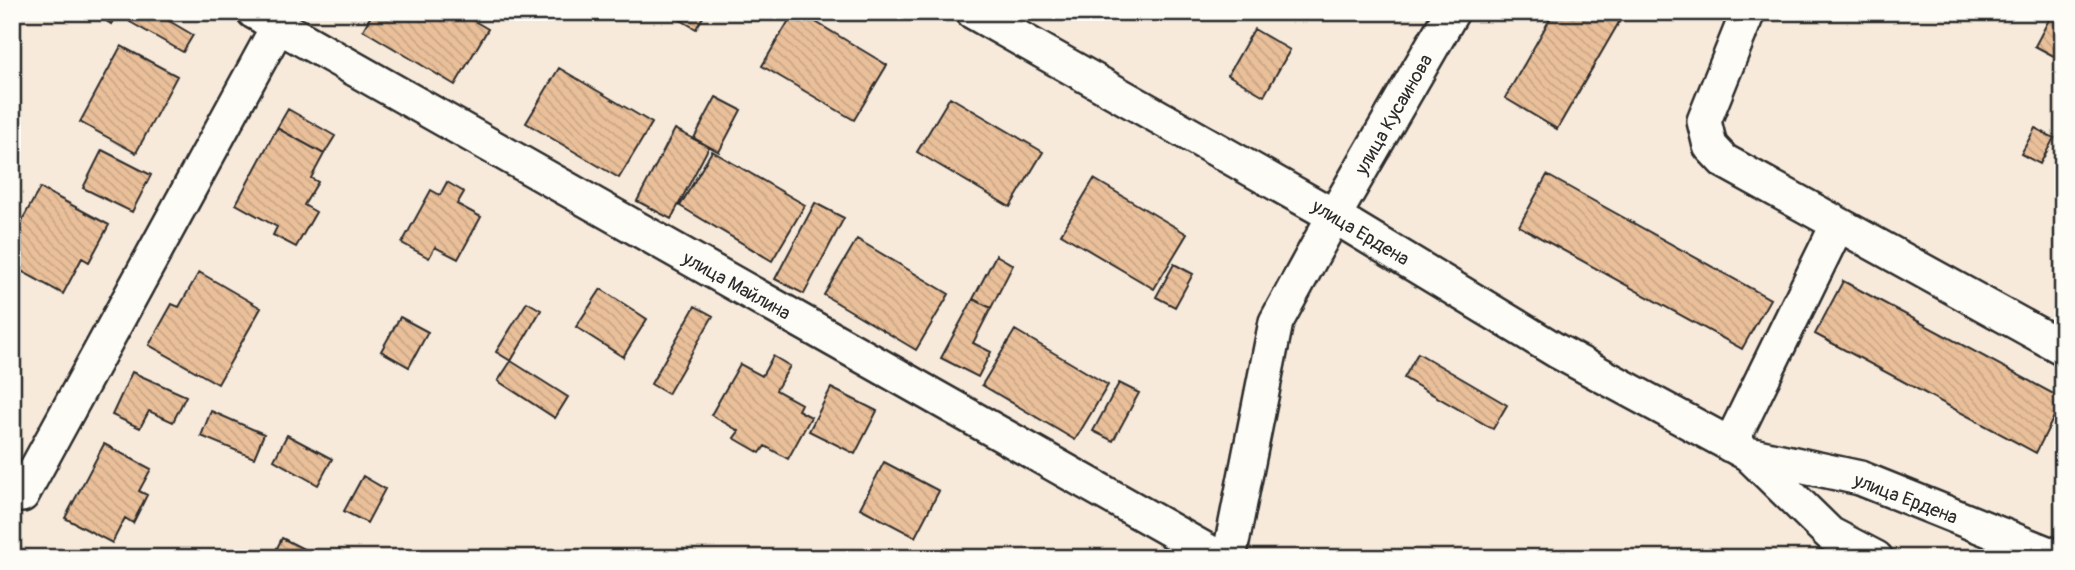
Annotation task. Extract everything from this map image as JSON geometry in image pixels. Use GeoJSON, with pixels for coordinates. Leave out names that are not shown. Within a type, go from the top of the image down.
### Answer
{"type":"FeatureCollection","features":[{"type":"Feature","properties":{"kind":"street","name":"улица Ердена"},"geometry":{"type":"LineString","coordinates":[[972,12],[1334,216],[1557,351],[1739,450],[1830,534],[1876,558]]}},
{"type":"Feature","properties":{"kind":"street","name":"улица Кусаинова"},"geometry":{"type":"LineString","coordinates":[[1229,558],[1276,322],[1452,12]]}},
{"type":"Feature","properties":{"kind":"street"},"geometry":{"type":"LineString","coordinates":[[1748,12],[1704,121],[1710,146],[1724,161],[2063,348]]}},
{"type":"Feature","properties":{"kind":"street"},"geometry":{"type":"LineString","coordinates":[[22,495],[266,19]]}},
{"type":"Feature","properties":{"kind":"street","name":"улица Майлина"},"geometry":{"type":"LineString","coordinates":[[266,19],[1220,558]]}},
{"type":"Feature","properties":{"kind":"street"},"geometry":{"type":"LineString","coordinates":[[1739,450],[1838,224]]}},
{"type":"Feature","properties":{"kind":"street","name":"улица Ердена"},"geometry":{"type":"LineString","coordinates":[[1739,450],[1860,478],[2059,558]]}},
{"type":"Feature","properties":{"kind":"building"},"geometry":{"type":"Polygon","coordinates":[[[93,12],[118,12],[111,24],[93,12]]]}},
{"type":"Feature","properties":{"kind":"building"},"geometry":{"type":"Polygon","coordinates":[[[136,12],[154,12],[193,35],[183,52],[130,22],[136,12]]]}},
{"type":"Feature","properties":{"kind":"building"},"geometry":{"type":"Polygon","coordinates":[[[373,12],[459,12],[488,29],[455,85],[363,30],[373,12]]]}},
{"type":"Feature","properties":{"kind":"building"},"geometry":{"type":"Polygon","coordinates":[[[667,12],[706,12],[696,29],[667,12]]]}},
{"type":"Feature","properties":{"kind":"building"},"geometry":{"type":"Polygon","coordinates":[[[794,12],[799,12],[887,65],[854,120],[762,66],[794,12]]]}},
{"type":"Feature","properties":{"kind":"building"},"geometry":{"type":"Polygon","coordinates":[[[1554,12],[1625,12],[1557,129],[1505,98],[1554,12]]]}},
{"type":"Feature","properties":{"kind":"building"},"geometry":{"type":"Polygon","coordinates":[[[2053,12],[2063,12],[2063,61],[2035,46],[2053,12]]]}},
{"type":"Feature","properties":{"kind":"building"},"geometry":{"type":"Polygon","coordinates":[[[1254,29],[1290,50],[1264,96],[1228,75],[1254,29]]]}},
{"type":"Feature","properties":{"kind":"building"},"geometry":{"type":"Polygon","coordinates":[[[121,46],[177,76],[136,153],[80,122],[121,46]]]}},
{"type":"Feature","properties":{"kind":"building"},"geometry":{"type":"Polygon","coordinates":[[[559,68],[652,123],[619,178],[526,123],[559,68]]]}},
{"type":"Feature","properties":{"kind":"building"},"geometry":{"type":"Polygon","coordinates":[[[716,97],[741,110],[719,152],[694,138],[716,97]]]}},
{"type":"Feature","properties":{"kind":"building"},"geometry":{"type":"Polygon","coordinates":[[[950,97],[1043,152],[1010,207],[917,152],[950,97]]]}},
{"type":"Feature","properties":{"kind":"building"},"geometry":{"type":"Polygon","coordinates":[[[288,109],[335,136],[324,154],[277,128],[288,109]]]}},
{"type":"Feature","properties":{"kind":"building"},"geometry":{"type":"Polygon","coordinates":[[[277,128],[324,154],[311,178],[318,182],[304,205],[316,212],[296,247],[273,235],[277,227],[236,204],[277,128]]]}},
{"type":"Feature","properties":{"kind":"building"},"geometry":{"type":"Polygon","coordinates":[[[2035,128],[2054,138],[2040,164],[2021,154],[2035,128]]]}},
{"type":"Feature","properties":{"kind":"building"},"geometry":{"type":"Polygon","coordinates":[[[675,129],[709,147],[671,219],[637,201],[675,129]]]}},
{"type":"Feature","properties":{"kind":"building"},"geometry":{"type":"Polygon","coordinates":[[[102,150],[151,175],[132,212],[83,188],[102,150]]]}},
{"type":"Feature","properties":{"kind":"building"},"geometry":{"type":"Polygon","coordinates":[[[712,151],[805,205],[772,261],[680,206],[712,151]]]}},
{"type":"Feature","properties":{"kind":"building"},"geometry":{"type":"Polygon","coordinates":[[[1547,175],[1770,299],[1742,349],[1519,226],[1547,175]]]}},
{"type":"Feature","properties":{"kind":"building"},"geometry":{"type":"Polygon","coordinates":[[[1094,179],[1187,234],[1154,289],[1061,234],[1094,179]]]}},
{"type":"Feature","properties":{"kind":"building"},"geometry":{"type":"Polygon","coordinates":[[[447,182],[464,192],[457,204],[481,217],[458,259],[435,247],[429,258],[402,243],[431,190],[440,195],[447,182]]]}},
{"type":"Feature","properties":{"kind":"building"},"geometry":{"type":"Polygon","coordinates":[[[40,188],[109,225],[89,262],[82,258],[63,294],[12,266],[12,252],[18,242],[12,239],[12,218],[21,222],[40,188]]]}},
{"type":"Feature","properties":{"kind":"building"},"geometry":{"type":"Polygon","coordinates":[[[815,203],[844,218],[804,294],[775,279],[815,203]]]}},
{"type":"Feature","properties":{"kind":"building"},"geometry":{"type":"Polygon","coordinates":[[[857,239],[949,294],[916,350],[824,295],[857,239]]]}},
{"type":"Feature","properties":{"kind":"building"},"geometry":{"type":"Polygon","coordinates":[[[996,255],[1013,265],[991,308],[973,299],[996,255]]]}},
{"type":"Feature","properties":{"kind":"building"},"geometry":{"type":"Polygon","coordinates":[[[1174,264],[1193,274],[1175,307],[1156,297],[1174,264]]]}},
{"type":"Feature","properties":{"kind":"building"},"geometry":{"type":"Polygon","coordinates":[[[199,272],[261,308],[218,384],[149,345],[172,304],[179,307],[199,272]]]}},
{"type":"Feature","properties":{"kind":"building"},"geometry":{"type":"Polygon","coordinates":[[[1843,281],[2063,399],[2036,453],[1815,334],[1843,281]]]}},
{"type":"Feature","properties":{"kind":"building"},"geometry":{"type":"Polygon","coordinates":[[[601,289],[647,319],[623,357],[576,327],[601,289]]]}},
{"type":"Feature","properties":{"kind":"building"},"geometry":{"type":"Polygon","coordinates":[[[973,299],[991,308],[973,343],[991,352],[978,377],[941,358],[973,299]]]}},
{"type":"Feature","properties":{"kind":"building"},"geometry":{"type":"Polygon","coordinates":[[[527,302],[541,310],[511,361],[496,352],[527,302]]]}},
{"type":"Feature","properties":{"kind":"building"},"geometry":{"type":"Polygon","coordinates":[[[695,306],[713,316],[668,394],[651,384],[695,306]]]}},
{"type":"Feature","properties":{"kind":"building"},"geometry":{"type":"Polygon","coordinates":[[[400,317],[428,332],[409,367],[381,351],[400,317]]]}},
{"type":"Feature","properties":{"kind":"building"},"geometry":{"type":"Polygon","coordinates":[[[1015,330],[1108,385],[1075,440],[982,385],[1015,330]]]}},
{"type":"Feature","properties":{"kind":"building"},"geometry":{"type":"Polygon","coordinates":[[[1418,353],[1507,405],[1493,429],[1404,378],[1418,353]]]}},
{"type":"Feature","properties":{"kind":"building"},"geometry":{"type":"Polygon","coordinates":[[[773,356],[790,366],[776,390],[801,404],[798,410],[811,417],[788,459],[765,446],[760,453],[734,438],[739,431],[711,415],[740,364],[762,376],[773,356]]]}},
{"type":"Feature","properties":{"kind":"building"},"geometry":{"type":"Polygon","coordinates":[[[511,361],[568,397],[555,418],[498,381],[511,361]]]}},
{"type":"Feature","properties":{"kind":"building"},"geometry":{"type":"Polygon","coordinates":[[[132,372],[186,396],[173,422],[149,411],[140,428],[112,415],[132,372]]]}},
{"type":"Feature","properties":{"kind":"building"},"geometry":{"type":"Polygon","coordinates":[[[1119,383],[1139,393],[1113,441],[1093,431],[1119,383]]]}},
{"type":"Feature","properties":{"kind":"building"},"geometry":{"type":"Polygon","coordinates":[[[831,388],[877,411],[855,454],[809,431],[831,388]]]}},
{"type":"Feature","properties":{"kind":"building"},"geometry":{"type":"Polygon","coordinates":[[[211,411],[264,434],[254,458],[201,436],[211,411]]]}},
{"type":"Feature","properties":{"kind":"building"},"geometry":{"type":"Polygon","coordinates":[[[287,435],[332,459],[318,485],[274,460],[287,435]]]}},
{"type":"Feature","properties":{"kind":"building"},"geometry":{"type":"Polygon","coordinates":[[[104,444],[151,469],[139,491],[147,495],[133,523],[125,518],[112,543],[65,518],[104,444]]]}},
{"type":"Feature","properties":{"kind":"building"},"geometry":{"type":"Polygon","coordinates":[[[884,462],[939,491],[915,537],[860,508],[884,462]]]}},
{"type":"Feature","properties":{"kind":"building"},"geometry":{"type":"Polygon","coordinates":[[[363,476],[385,489],[367,523],[344,511],[363,476]]]}},
{"type":"Feature","properties":{"kind":"building"},"geometry":{"type":"Polygon","coordinates":[[[282,538],[321,558],[272,558],[282,538]]]}}]}
